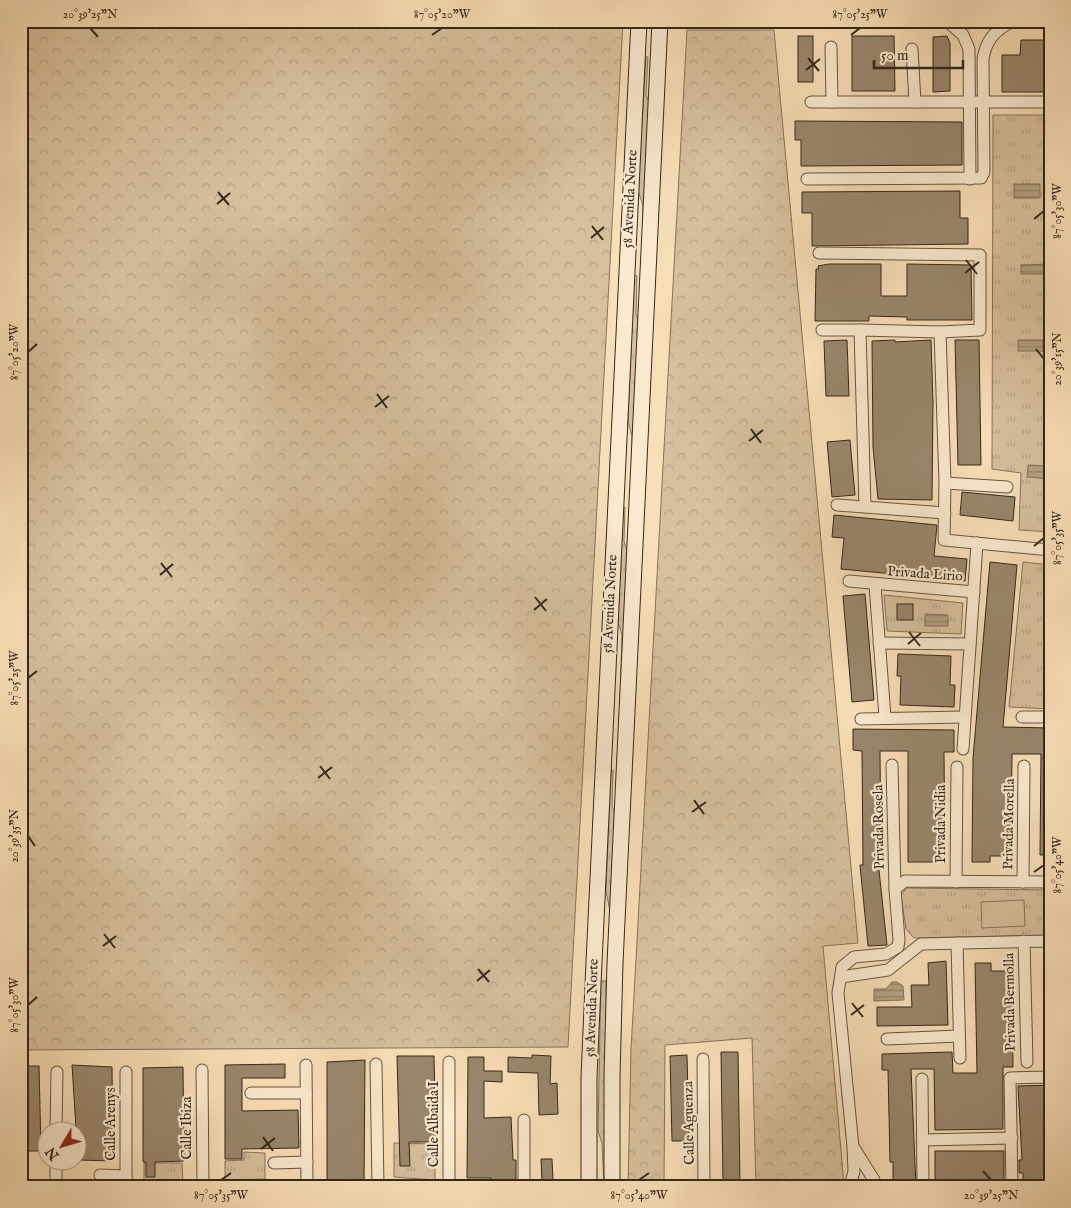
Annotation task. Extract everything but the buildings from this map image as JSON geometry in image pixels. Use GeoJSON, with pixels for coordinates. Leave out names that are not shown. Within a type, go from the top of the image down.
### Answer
{"type":"FeatureCollection","features":[{"type":"Feature","properties":{"kind":"main road","name":"58 Avenida Norte"},"geometry":{"type":"LineString","coordinates":[[589,1187],[594,962],[615,489],[639,21]]}},
{"type":"Feature","properties":{"kind":"main road","name":"58 Avenida Norte"},"geometry":{"type":"LineString","coordinates":[[612,1187],[615,963],[660,21]]}},
{"type":"Feature","properties":{"kind":"main road"},"geometry":{"type":"LineString","coordinates":[[626,259],[648,260]]}},
{"type":"Feature","properties":{"kind":"main road"},"geometry":{"type":"LineString","coordinates":[[615,489],[638,490]]}},
{"type":"Feature","properties":{"kind":"main road"},"geometry":{"type":"LineString","coordinates":[[605,719],[628,719]]}},
{"type":"Feature","properties":{"kind":"main road"},"geometry":{"type":"LineString","coordinates":[[594,962],[615,963]]}},
{"type":"Feature","properties":{"kind":"street"},"geometry":{"type":"LineString","coordinates":[[947,21],[963,35],[969,48],[970,179]]}},
{"type":"Feature","properties":{"kind":"street"},"geometry":{"type":"LineString","coordinates":[[807,179],[981,178],[984,172],[983,59],[985,45],[1000,28],[1013,21]]}},
{"type":"Feature","properties":{"kind":"street"},"geometry":{"type":"LineString","coordinates":[[831,47],[832,102]]}},
{"type":"Feature","properties":{"kind":"street"},"geometry":{"type":"LineString","coordinates":[[912,49],[915,102]]}},
{"type":"Feature","properties":{"kind":"street"},"geometry":{"type":"LineString","coordinates":[[970,59],[983,59]]}},
{"type":"Feature","properties":{"kind":"street"},"geometry":{"type":"LineString","coordinates":[[811,102],[1050,102]]}},
{"type":"Feature","properties":{"kind":"street"},"geometry":{"type":"LineString","coordinates":[[819,254],[980,254],[980,330],[940,332],[822,330]]}},
{"type":"Feature","properties":{"kind":"street"},"geometry":{"type":"LineString","coordinates":[[860,330],[865,508]]}},
{"type":"Feature","properties":{"kind":"street"},"geometry":{"type":"LineString","coordinates":[[940,332],[945,483],[944,540],[1050,550]]}},
{"type":"Feature","properties":{"kind":"street"},"geometry":{"type":"LineString","coordinates":[[945,483],[1007,487]]}},
{"type":"Feature","properties":{"kind":"street"},"geometry":{"type":"LineString","coordinates":[[837,505],[945,514]]}},
{"type":"Feature","properties":{"kind":"street","name":"Privada Lirio"},"geometry":{"type":"LineString","coordinates":[[963,748],[977,543]]}},
{"type":"Feature","properties":{"kind":"street","name":"Privada Lirio"},"geometry":{"type":"LineString","coordinates":[[849,581],[874,585],[974,592]]}},
{"type":"Feature","properties":{"kind":"street","name":"Privada Lirio"},"geometry":{"type":"LineString","coordinates":[[874,585],[885,718]]}},
{"type":"Feature","properties":{"kind":"street"},"geometry":{"type":"LineString","coordinates":[[879,643],[970,644]]}},
{"type":"Feature","properties":{"kind":"street"},"geometry":{"type":"LineString","coordinates":[[1022,717],[1050,718]]}},
{"type":"Feature","properties":{"kind":"street"},"geometry":{"type":"LineString","coordinates":[[861,719],[964,718]]}},
{"type":"Feature","properties":{"kind":"street","name":"Privada Rosela"},"geometry":{"type":"LineString","coordinates":[[841,977],[842,967],[854,957],[886,954],[898,947],[892,765]]}},
{"type":"Feature","properties":{"kind":"street","name":"Privada Morella"},"geometry":{"type":"LineString","coordinates":[[1023,882],[1024,766]]}},
{"type":"Feature","properties":{"kind":"street","name":"Privada Nidia"},"geometry":{"type":"LineString","coordinates":[[956,882],[957,767]]}},
{"type":"Feature","properties":{"kind":"street"},"geometry":{"type":"LineString","coordinates":[[895,889],[905,881],[1050,882]]}},
{"type":"Feature","properties":{"kind":"street","name":"Privada Bermolla"},"geometry":{"type":"LineString","coordinates":[[1024,941],[1027,1062]]}},
{"type":"Feature","properties":{"kind":"street"},"geometry":{"type":"LineString","coordinates":[[850,1187],[854,1171],[853,1146],[838,993],[841,977],[888,970],[921,944],[1050,941]]}},
{"type":"Feature","properties":{"kind":"street"},"geometry":{"type":"LineString","coordinates":[[957,943],[960,1058]]}},
{"type":"Feature","properties":{"kind":"street"},"geometry":{"type":"LineString","coordinates":[[887,1038],[959,1036]]}},
{"type":"Feature","properties":{"kind":"street","name":"Calle Aguenza"},"geometry":{"type":"LineString","coordinates":[[703,1059],[704,1187]]}},
{"type":"Feature","properties":{"kind":"street","name":"Calle Albaida I"},"geometry":{"type":"LineString","coordinates":[[449,1062],[449,1187]]}},
{"type":"Feature","properties":{"kind":"street"},"geometry":{"type":"LineString","coordinates":[[376,1064],[378,1187]]}},
{"type":"Feature","properties":{"kind":"street"},"geometry":{"type":"LineString","coordinates":[[306,1065],[307,1187]]}},
{"type":"Feature","properties":{"kind":"street","name":"Calle Ibiza"},"geometry":{"type":"LineString","coordinates":[[202,1070],[202,1187]]}},
{"type":"Feature","properties":{"kind":"street"},"geometry":{"type":"LineString","coordinates":[[56,1072],[56,1120]]}},
{"type":"Feature","properties":{"kind":"street","name":"Calle Arenys"},"geometry":{"type":"LineString","coordinates":[[100,1175],[126,1182],[126,1072]]}},
{"type":"Feature","properties":{"kind":"street"},"geometry":{"type":"LineString","coordinates":[[1012,1187],[1010,1078],[1050,1077]]}},
{"type":"Feature","properties":{"kind":"street"},"geometry":{"type":"LineString","coordinates":[[922,1079],[923,1187]]}},
{"type":"Feature","properties":{"kind":"street"},"geometry":{"type":"LineString","coordinates":[[250,1093],[306,1093]]}},
{"type":"Feature","properties":{"kind":"street"},"geometry":{"type":"LineString","coordinates":[[524,1120],[524,1187]]}},
{"type":"Feature","properties":{"kind":"street"},"geometry":{"type":"LineString","coordinates":[[923,1140],[1012,1138]]}},
{"type":"Feature","properties":{"kind":"street"},"geometry":{"type":"LineString","coordinates":[[853,1146],[874,1180],[873,1187]]}},
{"type":"Feature","properties":{"kind":"street"},"geometry":{"type":"LineString","coordinates":[[274,1163],[307,1162]]}},
{"type":"Feature","properties":{"kind":"street"},"geometry":{"type":"LineString","coordinates":[[56,1170],[56,1184]]}},
{"type":"Feature","properties":{"kind":"green space"},"geometry":{"type":"Polygon","coordinates":[[[21,21],[623,21],[568,1047],[21,1050],[21,21]]]}},
{"type":"Feature","properties":{"kind":"green space"},"geometry":{"type":"Polygon","coordinates":[[[687,30],[774,30],[858,943],[823,946],[844,1185],[756,1187],[752,1038],[665,1045],[664,1187],[628,1187],[631,1050],[687,30]]]}},
{"type":"Feature","properties":{"kind":"green space"},"geometry":{"type":"Polygon","coordinates":[[[646,57],[648,57],[646,95],[651,107],[643,244],[643,205],[638,191],[646,57]]]}},
{"type":"Feature","properties":{"kind":"green space"},"geometry":{"type":"Polygon","coordinates":[[[993,115],[1050,115],[1050,532],[1019,530],[1021,473],[992,469],[993,115]]]}},
{"type":"Feature","properties":{"kind":"green space"},"geometry":{"type":"Polygon","coordinates":[[[634,275],[637,276],[636,314],[640,327],[632,474],[632,436],[628,422],[634,275]]]}},
{"type":"Feature","properties":{"kind":"green space"},"geometry":{"type":"Polygon","coordinates":[[[623,507],[625,507],[624,541],[628,555],[622,705],[620,704],[622,635],[618,622],[623,507]]]}},
{"type":"Feature","properties":{"kind":"green space"},"geometry":{"type":"Polygon","coordinates":[[[1023,562],[1050,565],[1050,709],[1009,707],[1023,562]]]}},
{"type":"Feature","properties":{"kind":"green space"},"geometry":{"type":"Polygon","coordinates":[[[884,595],[963,603],[961,634],[887,631],[884,595]]]}},
{"type":"Feature","properties":{"kind":"green space"},"geometry":{"type":"Polygon","coordinates":[[[611,770],[613,770],[612,806],[616,818],[610,911],[606,891],[611,770]]]}},
{"type":"Feature","properties":{"kind":"green space"},"geometry":{"type":"Polygon","coordinates":[[[906,888],[1050,890],[1050,935],[914,938],[906,929],[901,896],[906,888]]]}},
{"type":"Feature","properties":{"kind":"green space"},"geometry":{"type":"Polygon","coordinates":[[[1024,900],[1025,926],[982,928],[981,902],[1024,900]]]}},
{"type":"Feature","properties":{"kind":"green space"},"geometry":{"type":"Polygon","coordinates":[[[601,981],[606,981],[606,1187],[604,1187],[602,1143],[598,1131],[601,981]]]}},
{"type":"Feature","properties":{"kind":"green space"},"geometry":{"type":"Polygon","coordinates":[[[394,1143],[435,1144],[435,1180],[394,1177],[394,1143]]]}},
{"type":"Feature","properties":{"kind":"green space"},"geometry":{"type":"Polygon","coordinates":[[[244,1152],[265,1153],[265,1179],[225,1180],[225,1161],[244,1160],[244,1152]]]}},
{"type":"Feature","properties":{"kind":"green space"},"geometry":{"type":"Polygon","coordinates":[[[144,1163],[182,1163],[183,1183],[144,1183],[144,1163]]]}},
{"type":"Feature","properties":{"kind":"shaded area"},"geometry":{"type":"Polygon","coordinates":[[[1014,184],[1040,184],[1040,198],[1014,198],[1014,184]]]}},
{"type":"Feature","properties":{"kind":"shaded area"},"geometry":{"type":"Polygon","coordinates":[[[1048,264],[1048,274],[1021,274],[1021,265],[1048,264]]]}},
{"type":"Feature","properties":{"kind":"shaded area"},"geometry":{"type":"Polygon","coordinates":[[[1018,340],[1043,340],[1043,351],[1018,351],[1018,340]]]}},
{"type":"Feature","properties":{"kind":"shaded area"},"geometry":{"type":"Polygon","coordinates":[[[1028,465],[1050,466],[1050,479],[1027,477],[1028,465]]]}},
{"type":"Feature","properties":{"kind":"shaded area"},"geometry":{"type":"Polygon","coordinates":[[[925,614],[948,615],[948,626],[925,626],[925,614]]]}},
{"type":"Feature","properties":{"kind":"shaded area"},"geometry":{"type":"Polygon","coordinates":[[[892,982],[897,982],[903,986],[904,1000],[874,1001],[874,989],[886,989],[892,982]]]}}]}
